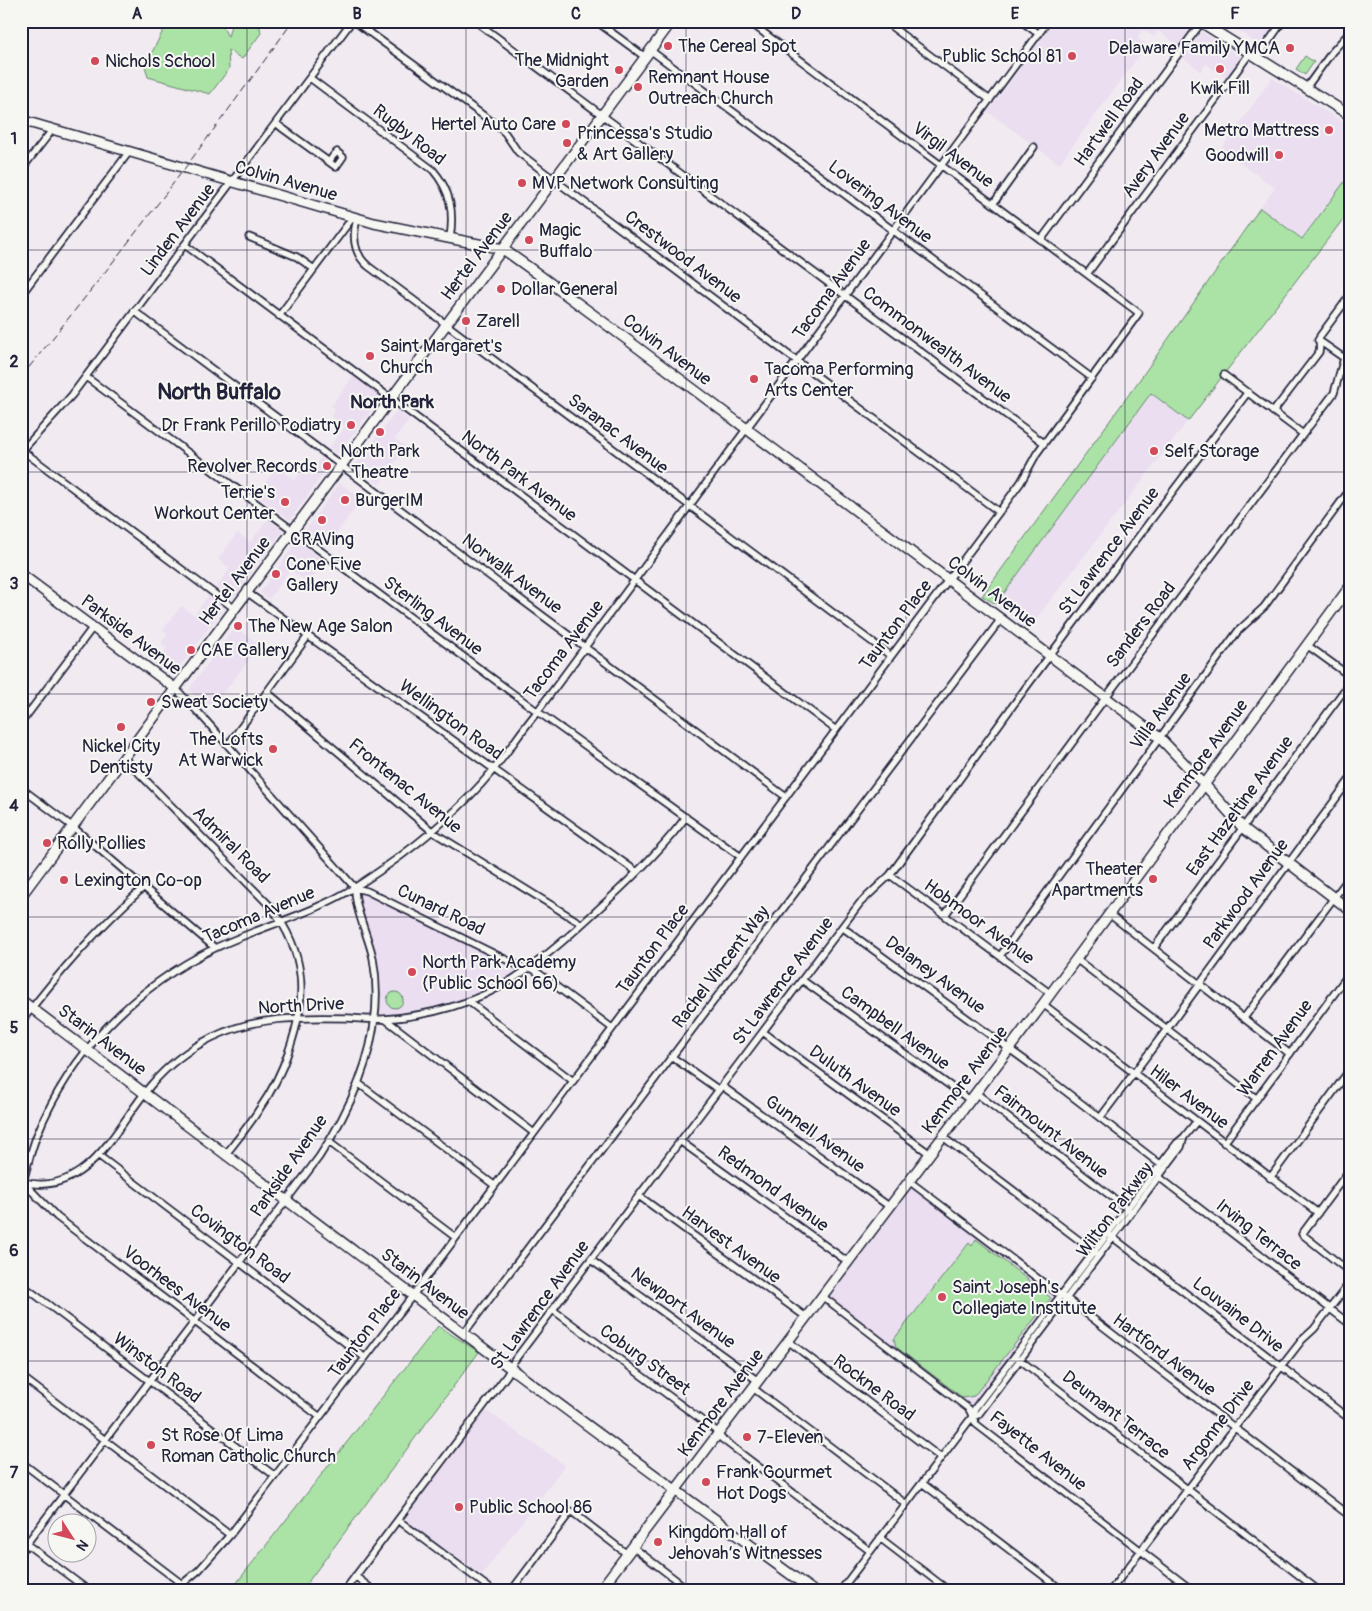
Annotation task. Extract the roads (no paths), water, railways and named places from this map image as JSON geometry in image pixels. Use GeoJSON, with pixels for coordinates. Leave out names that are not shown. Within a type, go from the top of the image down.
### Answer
{"type":"FeatureCollection","features":[{"type":"Feature","properties":{"kind":"street","name":"Linden Avenue"},"geometry":{"type":"LineString","coordinates":[[22,452],[65,404],[86,377],[353,21]]}},
{"type":"Feature","properties":{"kind":"street","name":"Crestwood Avenue"},"geometry":{"type":"LineString","coordinates":[[353,21],[495,124],[518,152],[999,512]]}},
{"type":"Feature","properties":{"kind":"street","name":"Commonwealth Avenue"},"geometry":{"type":"LineString","coordinates":[[475,21],[1044,443]]}},
{"type":"Feature","properties":{"kind":"street","name":"Lovering Avenue"},"geometry":{"type":"LineString","coordinates":[[596,21],[648,54],[893,230],[1092,378]]}},
{"type":"Feature","properties":{"kind":"street","name":"Hertel Avenue"},"geometry":{"type":"LineString","coordinates":[[21,896],[672,21]]}},
{"type":"Feature","properties":{"kind":"street","name":"Virgil Avenue"},"geometry":{"type":"LineString","coordinates":[[748,21],[1140,313]]}},
{"type":"Feature","properties":{"kind":"street"},"geometry":{"type":"LineString","coordinates":[[884,21],[990,100]]}},
{"type":"Feature","properties":{"kind":"street"},"geometry":{"type":"LineString","coordinates":[[1021,21],[1039,34]]}},
{"type":"Feature","properties":{"kind":"street","name":"Tacoma Avenue"},"geometry":{"type":"LineString","coordinates":[[21,1190],[30,1155],[46,1114],[62,1084],[87,1049],[114,1020],[152,987],[184,965],[215,948],[322,905],[355,888],[433,832],[493,769],[798,361],[1048,21]]}},
{"type":"Feature","properties":{"kind":"street","name":"Avery Avenue"},"geometry":{"type":"LineString","coordinates":[[1088,274],[1254,56],[1283,21]]}},
{"type":"Feature","properties":{"kind":"street"},"geometry":{"type":"LineString","coordinates":[[1203,23],[1351,116]]}},
{"type":"Feature","properties":{"kind":"street","name":"Hartwell Road"},"geometry":{"type":"LineString","coordinates":[[1041,240],[1203,23]]}},
{"type":"Feature","properties":{"kind":"street"},"geometry":{"type":"LineString","coordinates":[[1306,88],[1332,52],[1351,31]]}},
{"type":"Feature","properties":{"kind":"street","name":"Rugby Road"},"geometry":{"type":"LineString","coordinates":[[310,78],[433,170],[443,183],[450,198],[452,216],[450,238]]}},
{"type":"Feature","properties":{"kind":"street","name":"Colvin Avenue"},"geometry":{"type":"LineString","coordinates":[[21,120],[387,227],[503,250],[747,429],[1160,738],[1204,784],[1242,828],[1351,911]]}},
{"type":"Feature","properties":{"kind":"street"},"geometry":{"type":"LineString","coordinates":[[276,123],[329,162]]}},
{"type":"Feature","properties":{"kind":"street"},"geometry":{"type":"LineString","coordinates":[[21,170],[53,129]]}},
{"type":"Feature","properties":{"kind":"street"},"geometry":{"type":"LineString","coordinates":[[993,204],[1034,147]]}},
{"type":"Feature","properties":{"kind":"street"},"geometry":{"type":"LineString","coordinates":[[21,295],[129,152]]}},
{"type":"Feature","properties":{"kind":"street"},"geometry":{"type":"LineString","coordinates":[[279,316],[355,218]]}},
{"type":"Feature","properties":{"kind":"street","name":"Saranac Avenue"},"geometry":{"type":"LineString","coordinates":[[355,218],[355,243],[363,262],[891,656]]}},
{"type":"Feature","properties":{"kind":"street"},"geometry":{"type":"LineString","coordinates":[[249,236],[297,257],[314,269]]}},
{"type":"Feature","properties":{"kind":"street","name":"North Park Avenue"},"geometry":{"type":"LineString","coordinates":[[185,245],[836,730]]}},
{"type":"Feature","properties":{"kind":"street"},"geometry":{"type":"LineString","coordinates":[[1273,412],[1319,352],[1318,340],[1320,336],[1351,294]]}},
{"type":"Feature","properties":{"kind":"street"},"geometry":{"type":"LineString","coordinates":[[134,311],[342,466]]}},
{"type":"Feature","properties":{"kind":"street","name":"Taunton Place"},"geometry":{"type":"LineString","coordinates":[[175,1590],[207,1562],[230,1535],[413,1295],[949,580],[1021,482],[1044,443],[1140,313]]}},
{"type":"Feature","properties":{"kind":"street"},"geometry":{"type":"LineString","coordinates":[[1318,340],[1344,358]]}},
{"type":"Feature","properties":{"kind":"street","name":"Sanders Road"},"geometry":{"type":"LineString","coordinates":[[945,915],[1334,393],[1344,358],[1351,348]]}},
{"type":"Feature","properties":{"kind":"street"},"geometry":{"type":"LineString","coordinates":[[1224,375],[1303,434]]}},
{"type":"Feature","properties":{"kind":"street","name":"Sterling Avenue"},"geometry":{"type":"LineString","coordinates":[[86,377],[537,712],[740,857]]}},
{"type":"Feature","properties":{"kind":"street","name":"St Lawrence Avenue"},"geometry":{"type":"LineString","coordinates":[[345,1590],[842,926],[863,899],[890,875],[1156,512],[1248,392]]}},
{"type":"Feature","properties":{"kind":"street"},"geometry":{"type":"LineString","coordinates":[[22,452],[236,609]]}},
{"type":"Feature","properties":{"kind":"street","name":"Norwalk Avenue"},"geometry":{"type":"LineString","coordinates":[[342,466],[786,797]]}},
{"type":"Feature","properties":{"kind":"street","name":"Villa Avenue"},"geometry":{"type":"LineString","coordinates":[[1000,956],[1238,631],[1264,607],[1351,488]]}},
{"type":"Feature","properties":{"kind":"street","name":"Parkside Avenue"},"geometry":{"type":"LineString","coordinates":[[21,574],[176,689],[355,888],[355,897],[369,941],[377,981],[377,1007],[371,1043],[347,1109],[329,1142],[64,1494],[24,1542],[21,1551]]}},
{"type":"Feature","properties":{"kind":"street","name":"Kenmore Avenue"},"geometry":{"type":"LineString","coordinates":[[600,1590],[1043,1004],[1351,585]]}},
{"type":"Feature","properties":{"kind":"street","name":"Wellington Road"},"geometry":{"type":"LineString","coordinates":[[248,593],[636,872]]}},
{"type":"Feature","properties":{"kind":"street","name":"Rachel Vincent Way"},"geometry":{"type":"LineString","coordinates":[[464,1333],[1001,619]]}},
{"type":"Feature","properties":{"kind":"street"},"geometry":{"type":"LineString","coordinates":[[21,723],[93,627]]}},
{"type":"Feature","properties":{"kind":"street"},"geometry":{"type":"LineString","coordinates":[[228,745],[308,636]]}},
{"type":"Feature","properties":{"kind":"street"},"geometry":{"type":"LineString","coordinates":[[1307,645],[1351,677]]}},
{"type":"Feature","properties":{"kind":"street","name":"East Hazeltine Avenue"},"geometry":{"type":"LineString","coordinates":[[1154,948],[1351,681]]}},
{"type":"Feature","properties":{"kind":"street","name":"Frontenac Avenue"},"geometry":{"type":"LineString","coordinates":[[267,692],[433,832],[582,924]]}},
{"type":"Feature","properties":{"kind":"street","name":"Admiral Road"},"geometry":{"type":"LineString","coordinates":[[124,758],[258,892],[282,922],[295,949],[300,971],[302,995],[299,1018],[287,1055],[274,1086],[261,1108],[226,1154]]}},
{"type":"Feature","properties":{"kind":"street","name":"Parkwood Avenue"},"geometry":{"type":"LineString","coordinates":[[1100,1118],[1351,778]]}},
{"type":"Feature","properties":{"kind":"street"},"geometry":{"type":"LineString","coordinates":[[22,791],[74,826],[215,948]]}},
{"type":"Feature","properties":{"kind":"street"},"geometry":{"type":"LineString","coordinates":[[385,1019],[426,1013],[468,1001],[500,986],[529,967],[582,924],[662,846],[686,817]]}},
{"type":"Feature","properties":{"kind":"street","name":"Hobmoor Avenue"},"geometry":{"type":"LineString","coordinates":[[890,875],[1050,994]]}},
{"type":"Feature","properties":{"kind":"street"},"geometry":{"type":"LineString","coordinates":[[1244,1018],[1351,875]]}},
{"type":"Feature","properties":{"kind":"street"},"geometry":{"type":"LineString","coordinates":[[21,1022],[76,953],[144,887]]}},
{"type":"Feature","properties":{"kind":"street","name":"Cunard Road"},"geometry":{"type":"LineString","coordinates":[[355,888],[367,891],[520,966],[529,967],[612,1028]]}},
{"type":"Feature","properties":{"kind":"street"},"geometry":{"type":"LineString","coordinates":[[1109,914],[1290,1054]]}},
{"type":"Feature","properties":{"kind":"street","name":"Delaney Avenue"},"geometry":{"type":"LineString","coordinates":[[842,926],[1010,1048],[1160,1164]]}},
{"type":"Feature","properties":{"kind":"street"},"geometry":{"type":"LineString","coordinates":[[1076,959],[1257,1099]]}},
{"type":"Feature","properties":{"kind":"street","name":"Warren Avenue"},"geometry":{"type":"LineString","coordinates":[[1224,1143],[1351,971]]}},
{"type":"Feature","properties":{"kind":"street","name":"Campbell Avenue"},"geometry":{"type":"LineString","coordinates":[[802,980],[973,1097]]}},
{"type":"Feature","properties":{"kind":"street","name":"Starin Avenue"},"geometry":{"type":"LineString","coordinates":[[21,1000],[510,1368],[812,1590]]}},
{"type":"Feature","properties":{"kind":"street"},"geometry":{"type":"LineString","coordinates":[[468,1001],[573,1081]]}},
{"type":"Feature","properties":{"kind":"street","name":"Hiler Avenue"},"geometry":{"type":"LineString","coordinates":[[1043,1004],[1318,1213]]}},
{"type":"Feature","properties":{"kind":"street","name":"North Drive"},"geometry":{"type":"LineString","coordinates":[[22,1181],[37,1185],[63,1180],[84,1169],[98,1155],[161,1074],[178,1058],[210,1038],[230,1030],[272,1019],[385,1019]]}},
{"type":"Feature","properties":{"kind":"street"},"geometry":{"type":"LineString","coordinates":[[385,1019],[534,1133]]}},
{"type":"Feature","properties":{"kind":"street","name":"Duluth Avenue"},"geometry":{"type":"LineString","coordinates":[[763,1032],[930,1154]]}},
{"type":"Feature","properties":{"kind":"street","name":"Gunnell Avenue"},"geometry":{"type":"LineString","coordinates":[[672,1057],[720,1088],[890,1207]]}},
{"type":"Feature","properties":{"kind":"street"},"geometry":{"type":"LineString","coordinates":[[1270,1178],[1351,1068]]}},
{"type":"Feature","properties":{"kind":"street"},"geometry":{"type":"LineString","coordinates":[[358,1082],[494,1185]]}},
{"type":"Feature","properties":{"kind":"street","name":"Fairmount Avenue"},"geometry":{"type":"LineString","coordinates":[[973,1097],[1132,1213]]}},
{"type":"Feature","properties":{"kind":"street","name":"Wilton Parkway"},"geometry":{"type":"LineString","coordinates":[[1064,1297],[1093,1251],[1160,1164],[1196,1122]]}},
{"type":"Feature","properties":{"kind":"street","name":"Wilton Parkway"},"geometry":{"type":"LineString","coordinates":[[870,1551],[972,1417],[975,1408],[1018,1358],[1064,1297],[1132,1213],[1181,1147],[1184,1136]]}},
{"type":"Feature","properties":{"kind":"street"},"geometry":{"type":"LineString","coordinates":[[943,1137],[1099,1256]]}},
{"type":"Feature","properties":{"kind":"street","name":"Redmond Avenue"},"geometry":{"type":"LineString","coordinates":[[680,1141],[848,1262]]}},
{"type":"Feature","properties":{"kind":"street"},"geometry":{"type":"LineString","coordinates":[[329,1142],[456,1237]]}},
{"type":"Feature","properties":{"kind":"street","name":"Covington Road"},"geometry":{"type":"LineString","coordinates":[[98,1155],[364,1357]]}},
{"type":"Feature","properties":{"kind":"street"},"geometry":{"type":"LineString","coordinates":[[1159,1177],[1160,1164]]}},
{"type":"Feature","properties":{"kind":"street"},"geometry":{"type":"LineString","coordinates":[[1351,1168],[1302,1234],[1351,1273]]}},
{"type":"Feature","properties":{"kind":"street","name":"Irving Terrace"},"geometry":{"type":"LineString","coordinates":[[1159,1177],[1351,1325]]}},
{"type":"Feature","properties":{"kind":"street","name":"Voorhees Avenue"},"geometry":{"type":"LineString","coordinates":[[22,1181],[57,1217],[320,1416]]}},
{"type":"Feature","properties":{"kind":"street","name":"Hartford Avenue"},"geometry":{"type":"LineString","coordinates":[[909,1181],[1064,1297],[1351,1518]]}},
{"type":"Feature","properties":{"kind":"street","name":"Harvest Avenue"},"geometry":{"type":"LineString","coordinates":[[639,1196],[806,1317]]}},
{"type":"Feature","properties":{"kind":"street","name":"Louvaine Drive"},"geometry":{"type":"LineString","coordinates":[[1108,1233],[1351,1420]]}},
{"type":"Feature","properties":{"kind":"street","name":"Newport Avenue"},"geometry":{"type":"LineString","coordinates":[[591,1260],[756,1384],[906,1504]]}},
{"type":"Feature","properties":{"kind":"street","name":"Argonne Drive"},"geometry":{"type":"LineString","coordinates":[[1111,1590],[1302,1340],[1314,1329],[1351,1281]]}},
{"type":"Feature","properties":{"kind":"street","name":"Winston Road"},"geometry":{"type":"LineString","coordinates":[[21,1284],[275,1476]]}},
{"type":"Feature","properties":{"kind":"street","name":"Fayette Avenue"},"geometry":{"type":"LineString","coordinates":[[822,1296],[969,1408],[976,1424],[1192,1590]]}},
{"type":"Feature","properties":{"kind":"street","name":"Coburg Street"},"geometry":{"type":"LineString","coordinates":[[553,1310],[714,1430],[722,1439],[870,1551]]}},
{"type":"Feature","properties":{"kind":"street","name":"Rockne Road"},"geometry":{"type":"LineString","coordinates":[[788,1341],[941,1458]]}},
{"type":"Feature","properties":{"kind":"street","name":"Deumant Terrace"},"geometry":{"type":"LineString","coordinates":[[1018,1358],[1318,1590]]}},
{"type":"Feature","properties":{"kind":"street"},"geometry":{"type":"LineString","coordinates":[[21,1376],[230,1535]]}},
{"type":"Feature","properties":{"kind":"street"},"geometry":{"type":"LineString","coordinates":[[21,1462],[182,1584]]}},
{"type":"Feature","properties":{"kind":"street"},"geometry":{"type":"LineString","coordinates":[[922,1483],[1062,1590]]}},
{"type":"Feature","properties":{"kind":"street"},"geometry":{"type":"LineString","coordinates":[[512,1590],[571,1511],[689,1590]]}},
{"type":"Feature","properties":{"kind":"street"},"geometry":{"type":"LineString","coordinates":[[398,1520],[492,1590]]}},
{"type":"Feature","properties":{"kind":"street"},"geometry":{"type":"LineString","coordinates":[[880,1538],[948,1590]]}},
{"type":"Feature","properties":{"kind":"street"},"geometry":{"type":"LineString","coordinates":[[24,1542],[88,1590]]}},
{"type":"Feature","properties":{"kind":"street"},"geometry":{"type":"LineString","coordinates":[[841,1590],[870,1551]]}},
{"type":"Feature","properties":{"kind":"street"},"geometry":{"type":"LineString","coordinates":[[355,1576],[373,1590]]}},
{"type":"Feature","properties":{"kind":"railway"},"geometry":{"type":"LineString","coordinates":[[21,377],[160,201],[293,21]]}},
{"type":"Feature","properties":{"kind":"place","name":"The Cereal Spot"},"geometry":{"type":"Point","coordinates":[668,46]}},
{"type":"Feature","properties":{"kind":"place","name":"Delaware Family YMCA"},"geometry":{"type":"Point","coordinates":[1290,48]}},
{"type":"Feature","properties":{"kind":"place","name":"Public School 81"},"geometry":{"type":"Point","coordinates":[1072,56]}},
{"type":"Feature","properties":{"kind":"place","name":"Nichols School"},"geometry":{"type":"Point","coordinates":[95,61]}},
{"type":"Feature","properties":{"kind":"place","name":"Kwik Fill"},"geometry":{"type":"Point","coordinates":[1220,69]}},
{"type":"Feature","properties":{"kind":"place","name":"The Midnight Garden"},"geometry":{"type":"Point","coordinates":[619,70]}},
{"type":"Feature","properties":{"kind":"place","name":"Remnant House Outreach Church"},"geometry":{"type":"Point","coordinates":[638,87]}},
{"type":"Feature","properties":{"kind":"place","name":"Hertel Auto Care"},"geometry":{"type":"Point","coordinates":[566,124]}},
{"type":"Feature","properties":{"kind":"place","name":"Metro Mattress"},"geometry":{"type":"Point","coordinates":[1329,130]}},
{"type":"Feature","properties":{"kind":"place","name":"Princessa's Studio & Art Gallery"},"geometry":{"type":"Point","coordinates":[567,143]}},
{"type":"Feature","properties":{"kind":"place","name":"Goodwill"},"geometry":{"type":"Point","coordinates":[1279,155]}},
{"type":"Feature","properties":{"kind":"place","name":"MVP Network Consulting"},"geometry":{"type":"Point","coordinates":[522,183]}},
{"type":"Feature","properties":{"kind":"place","name":"Magic Buffalo"},"geometry":{"type":"Point","coordinates":[529,240]}},
{"type":"Feature","properties":{"kind":"place","name":"Dollar General"},"geometry":{"type":"Point","coordinates":[501,289]}},
{"type":"Feature","properties":{"kind":"place","name":"Zarell"},"geometry":{"type":"Point","coordinates":[466,321]}},
{"type":"Feature","properties":{"kind":"place","name":"Saint Margaret's Church"},"geometry":{"type":"Point","coordinates":[370,356]}},
{"type":"Feature","properties":{"kind":"place","name":"Tacoma Performing Arts Center"},"geometry":{"type":"Point","coordinates":[754,379]}},
{"type":"Feature","properties":{"kind":"place","name":"Dr Frank Perillo Podiatry"},"geometry":{"type":"Point","coordinates":[351,425]}},
{"type":"Feature","properties":{"kind":"place","name":"North Park Theatre"},"geometry":{"type":"Point","coordinates":[380,432]}},
{"type":"Feature","properties":{"kind":"place","name":"Self Storage"},"geometry":{"type":"Point","coordinates":[1154,451]}},
{"type":"Feature","properties":{"kind":"place","name":"Revolver Records"},"geometry":{"type":"Point","coordinates":[327,466]}},
{"type":"Feature","properties":{"kind":"place","name":"BurgerIM"},"geometry":{"type":"Point","coordinates":[345,500]}},
{"type":"Feature","properties":{"kind":"place","name":"Terrie's Workout Center"},"geometry":{"type":"Point","coordinates":[285,502]}},
{"type":"Feature","properties":{"kind":"place","name":"CRAVing"},"geometry":{"type":"Point","coordinates":[322,520]}},
{"type":"Feature","properties":{"kind":"place","name":"Cone Five Gallery"},"geometry":{"type":"Point","coordinates":[276,574]}},
{"type":"Feature","properties":{"kind":"place","name":"The New Age Salon"},"geometry":{"type":"Point","coordinates":[238,626]}},
{"type":"Feature","properties":{"kind":"place","name":"CAE Gallery"},"geometry":{"type":"Point","coordinates":[191,650]}},
{"type":"Feature","properties":{"kind":"place","name":"Sweat Society"},"geometry":{"type":"Point","coordinates":[151,702]}},
{"type":"Feature","properties":{"kind":"place","name":"Nickel City Dentisty"},"geometry":{"type":"Point","coordinates":[121,727]}},
{"type":"Feature","properties":{"kind":"place","name":"The Lofts At Warwick"},"geometry":{"type":"Point","coordinates":[273,749]}},
{"type":"Feature","properties":{"kind":"place","name":"Rolly Pollies"},"geometry":{"type":"Point","coordinates":[47,843]}},
{"type":"Feature","properties":{"kind":"place","name":"Theater Apartments"},"geometry":{"type":"Point","coordinates":[1153,879]}},
{"type":"Feature","properties":{"kind":"place","name":"Lexington Co-op"},"geometry":{"type":"Point","coordinates":[64,880]}},
{"type":"Feature","properties":{"kind":"place","name":"North Park Academy (Public School 66)"},"geometry":{"type":"Point","coordinates":[412,972]}},
{"type":"Feature","properties":{"kind":"place","name":"Saint Joseph's Collegiate Institute"},"geometry":{"type":"Point","coordinates":[942,1297]}},
{"type":"Feature","properties":{"kind":"place","name":"7-Eleven"},"geometry":{"type":"Point","coordinates":[747,1437]}},
{"type":"Feature","properties":{"kind":"place","name":"St Rose Of Lima Roman Catholic Church"},"geometry":{"type":"Point","coordinates":[151,1445]}},
{"type":"Feature","properties":{"kind":"place","name":"Frank Gourmet Hot Dogs"},"geometry":{"type":"Point","coordinates":[706,1482]}},
{"type":"Feature","properties":{"kind":"place","name":"Public School 86"},"geometry":{"type":"Point","coordinates":[459,1507]}},
{"type":"Feature","properties":{"kind":"place","name":"Kingdom Hall of Jehovah’s Witnesses"},"geometry":{"type":"Point","coordinates":[658,1542]}},
{"type":"Feature","properties":{"kind":"district","name":"North Buffalo"},"geometry":{"type":"Point","coordinates":[219,392]}},
{"type":"Feature","properties":{"kind":"district","name":"North Park"},"geometry":{"type":"Point","coordinates":[392,402]}}]}
